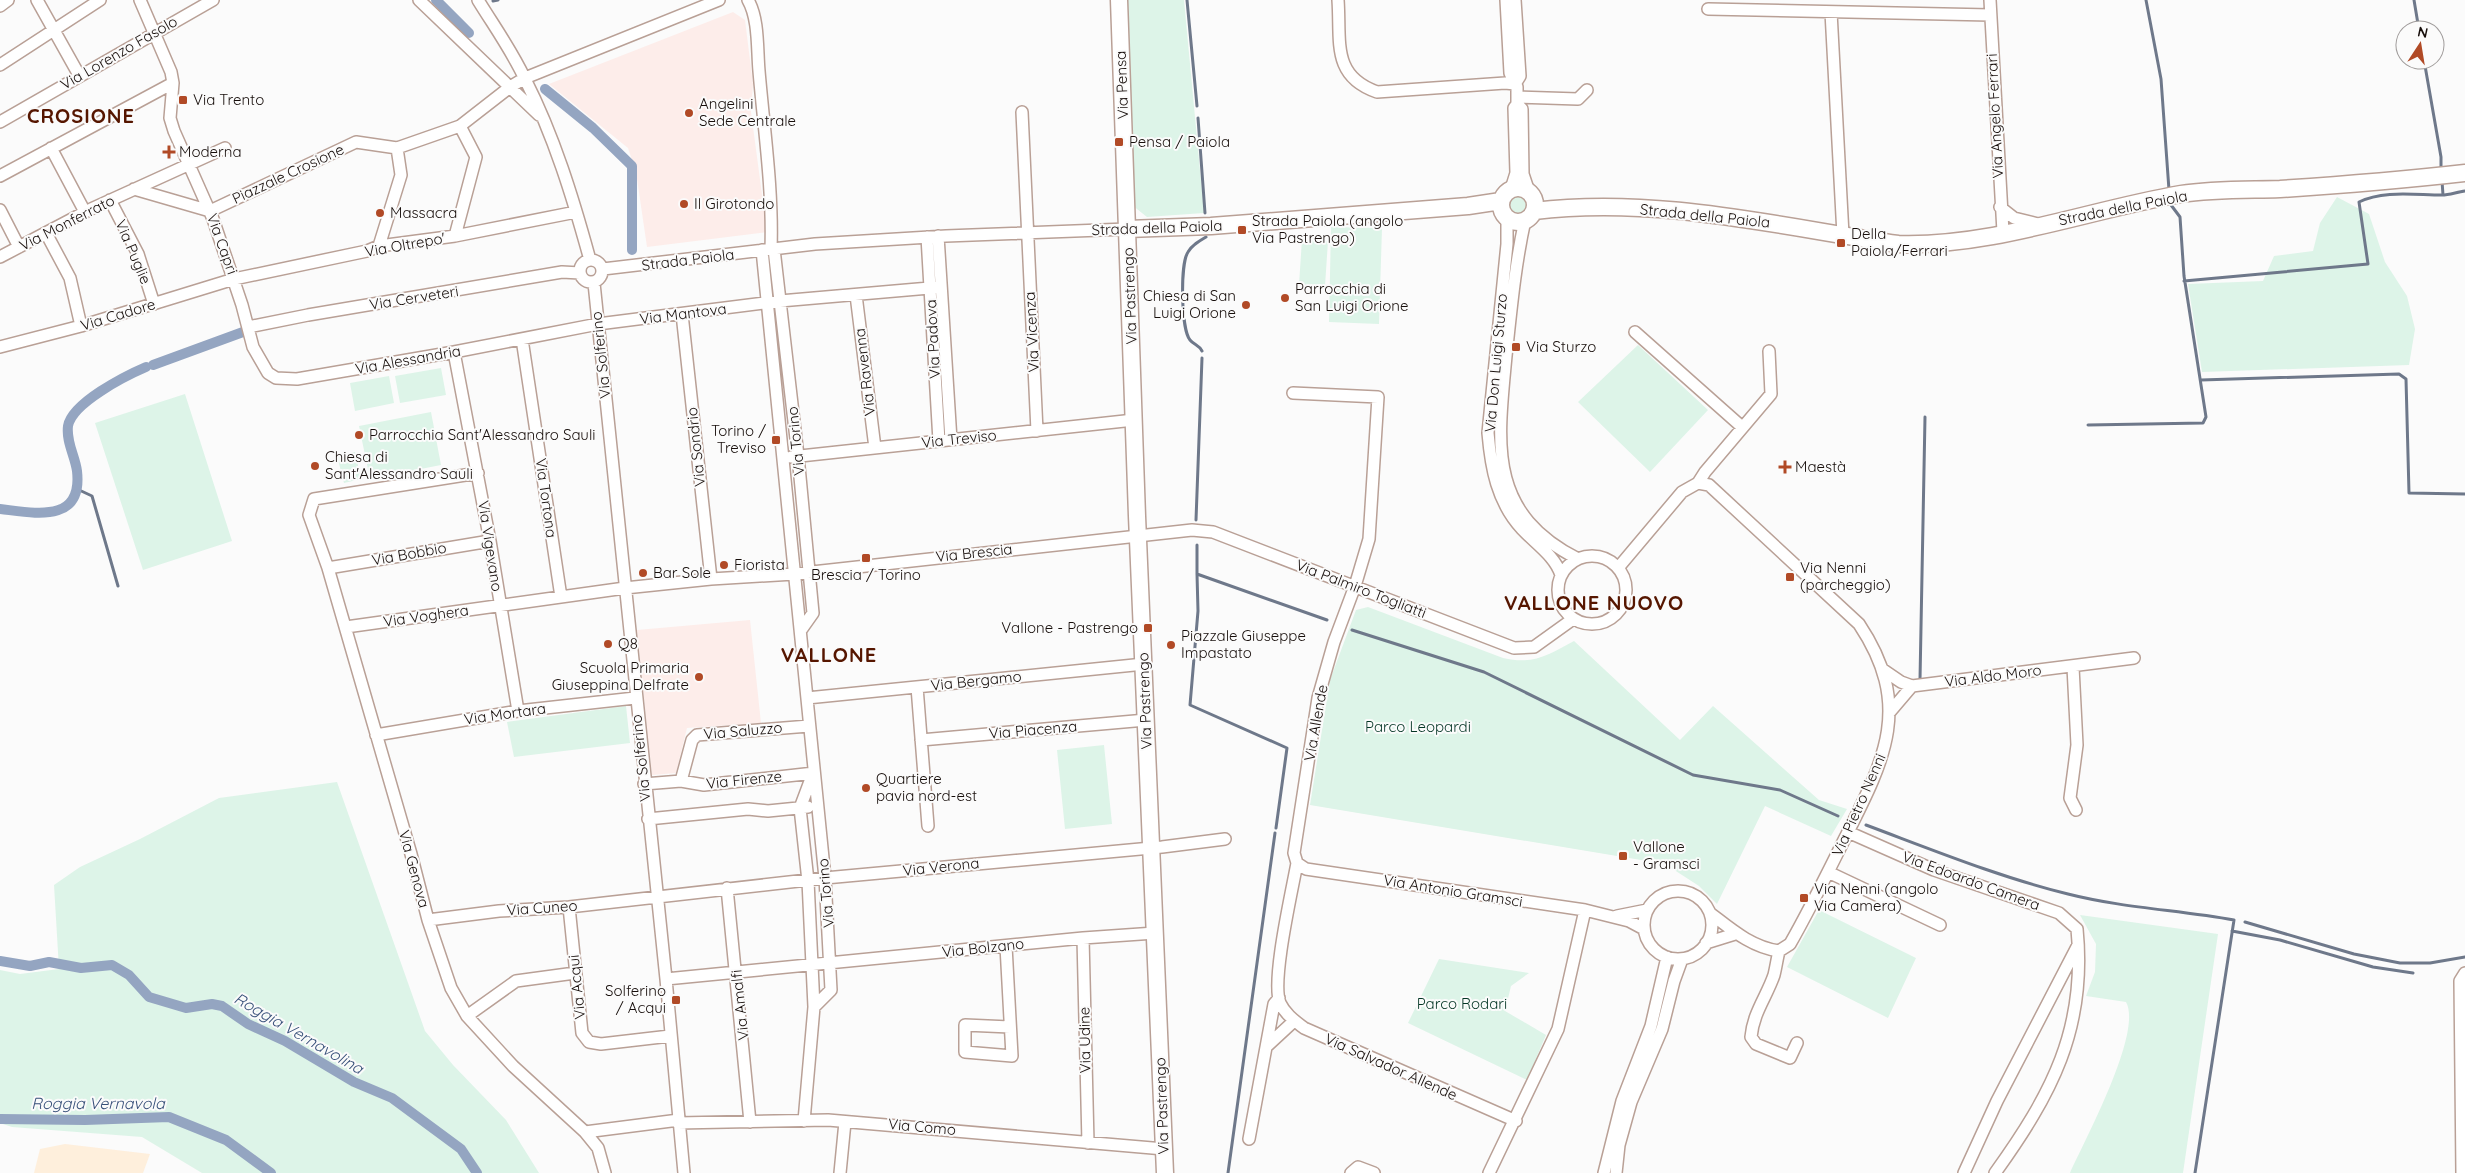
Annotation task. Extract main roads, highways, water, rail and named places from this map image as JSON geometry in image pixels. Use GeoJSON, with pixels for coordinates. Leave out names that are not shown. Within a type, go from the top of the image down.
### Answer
{"type":"FeatureCollection","features":[{"type":"Feature","properties":{"kind":"waterway"},"geometry":{"type":"LineString","coordinates":[[436,0],[469,33]]}},
{"type":"Feature","properties":{"kind":"waterway"},"geometry":{"type":"LineString","coordinates":[[493,1],[498,0]]}},
{"type":"Feature","properties":{"kind":"waterway"},"geometry":{"type":"LineString","coordinates":[[1187,0],[1197,106]]}},
{"type":"Feature","properties":{"kind":"waterway"},"geometry":{"type":"LineString","coordinates":[[2146,0],[2161,79],[2169,190]]}},
{"type":"Feature","properties":{"kind":"waterway"},"geometry":{"type":"LineString","coordinates":[[2414,0],[2417,20]]}},
{"type":"Feature","properties":{"kind":"waterway"},"geometry":{"type":"LineString","coordinates":[[2426,70],[2441,157],[2441,168]]}},
{"type":"Feature","properties":{"kind":"waterway"},"geometry":{"type":"LineString","coordinates":[[545,89],[593,128],[632,166],[632,250]]}},
{"type":"Feature","properties":{"kind":"waterway"},"geometry":{"type":"LineString","coordinates":[[1198,118],[1205,213]]}},
{"type":"Feature","properties":{"kind":"waterway"},"geometry":{"type":"LineString","coordinates":[[2442,181],[2443,195]]}},
{"type":"Feature","properties":{"kind":"waterway"},"geometry":{"type":"LineString","coordinates":[[2184,281],[2368,264],[2359,202],[2378,196],[2410,194],[2447,195],[2465,191]]}},
{"type":"Feature","properties":{"kind":"waterway"},"geometry":{"type":"LineString","coordinates":[[2088,425],[2203,423],[2206,417],[2184,276],[2180,217],[2171,205]]}},
{"type":"Feature","properties":{"kind":"waterway"},"geometry":{"type":"LineString","coordinates":[[1202,351],[1190,340],[1187,334],[1183,310],[1183,282],[1185,259],[1188,252],[1194,245],[1206,237]]}},
{"type":"Feature","properties":{"kind":"waterway"},"geometry":{"type":"LineString","coordinates":[[153,365],[243,332]]}},
{"type":"Feature","properties":{"kind":"waterway"},"geometry":{"type":"LineString","coordinates":[[1196,520],[1202,358]]}},
{"type":"Feature","properties":{"kind":"waterway"},"geometry":{"type":"LineString","coordinates":[[0,509],[41,513],[65,507],[72,500],[77,488],[76,465],[68,438],[68,426],[72,417],[79,408],[101,391],[146,367]]}},
{"type":"Feature","properties":{"kind":"waterway"},"geometry":{"type":"LineString","coordinates":[[2201,380],[2399,374],[2406,379],[2409,493],[2465,494]]}},
{"type":"Feature","properties":{"kind":"waterway"},"geometry":{"type":"LineString","coordinates":[[1920,680],[1925,417]]}},
{"type":"Feature","properties":{"kind":"waterway"},"geometry":{"type":"LineString","coordinates":[[77,489],[92,496],[118,586]]}},
{"type":"Feature","properties":{"kind":"waterway"},"geometry":{"type":"LineString","coordinates":[[1197,545],[1197,574],[1327,620]]}},
{"type":"Feature","properties":{"kind":"waterway"},"geometry":{"type":"LineString","coordinates":[[1197,574],[1198,611],[1190,705],[1287,748],[1276,828]]}},
{"type":"Feature","properties":{"kind":"waterway"},"geometry":{"type":"LineString","coordinates":[[1352,630],[1484,672],[1693,775],[1780,790],[1838,816]]}},
{"type":"Feature","properties":{"kind":"waterway"},"geometry":{"type":"LineString","coordinates":[[1866,825],[1991,871],[2068,894],[2109,903],[2234,920],[2195,1173]]}},
{"type":"Feature","properties":{"kind":"waterway"},"geometry":{"type":"LineString","coordinates":[[1228,1173],[1275,833]]}},
{"type":"Feature","properties":{"kind":"waterway"},"geometry":{"type":"LineString","coordinates":[[2245,922],[2354,954],[2400,963],[2430,963],[2465,957]]}},
{"type":"Feature","properties":{"kind":"waterway"},"geometry":{"type":"LineString","coordinates":[[2232,931],[2280,940],[2373,967],[2413,973]]}},
{"type":"Feature","properties":{"kind":"waterway","name":"Roggia Vernavolina"},"geometry":{"type":"LineString","coordinates":[[0,961],[30,966],[49,962],[81,968],[112,965],[129,975],[149,997],[186,1008],[212,1004],[222,1006],[248,1024],[285,1041],[354,1082],[392,1098],[461,1149],[477,1173]]}},
{"type":"Feature","properties":{"kind":"waterway","name":"Roggia Vernavola"},"geometry":{"type":"LineString","coordinates":[[0,1119],[85,1120],[169,1117],[226,1140],[271,1173]]}},
{"type":"Feature","properties":{"kind":"place","name":"Via Trento"},"geometry":{"type":"Point","coordinates":[183,100]}},
{"type":"Feature","properties":{"kind":"place","name":"Angelini Sede Centrale"},"geometry":{"type":"Point","coordinates":[689,113]}},
{"type":"Feature","properties":{"kind":"place","name":"Pensa / Paiola"},"geometry":{"type":"Point","coordinates":[1119,142]}},
{"type":"Feature","properties":{"kind":"place","name":"Moderna"},"geometry":{"type":"Point","coordinates":[169,152]}},
{"type":"Feature","properties":{"kind":"place","name":"Il Girotondo"},"geometry":{"type":"Point","coordinates":[684,204]}},
{"type":"Feature","properties":{"kind":"place","name":"Massacra"},"geometry":{"type":"Point","coordinates":[380,213]}},
{"type":"Feature","properties":{"kind":"place","name":"Strada Paiola (angolo Via Pastrengo)"},"geometry":{"type":"Point","coordinates":[1242,230]}},
{"type":"Feature","properties":{"kind":"place","name":"Della Paiola/Ferrari"},"geometry":{"type":"Point","coordinates":[1841,243]}},
{"type":"Feature","properties":{"kind":"place","name":"Parrocchia di San Luigi Orione"},"geometry":{"type":"Point","coordinates":[1285,298]}},
{"type":"Feature","properties":{"kind":"place","name":"Chiesa di San Luigi Orione"},"geometry":{"type":"Point","coordinates":[1246,305]}},
{"type":"Feature","properties":{"kind":"place","name":"Via Sturzo"},"geometry":{"type":"Point","coordinates":[1516,347]}},
{"type":"Feature","properties":{"kind":"place","name":"Parrocchia Sant'Alessandro Sauli"},"geometry":{"type":"Point","coordinates":[359,435]}},
{"type":"Feature","properties":{"kind":"place","name":"Torino / Treviso"},"geometry":{"type":"Point","coordinates":[776,440]}},
{"type":"Feature","properties":{"kind":"place","name":"Chiesa di Sant'Alessandro Sauli"},"geometry":{"type":"Point","coordinates":[315,466]}},
{"type":"Feature","properties":{"kind":"place","name":"Maestà"},"geometry":{"type":"Point","coordinates":[1785,467]}},
{"type":"Feature","properties":{"kind":"place","name":"Brescia / Torino"},"geometry":{"type":"Point","coordinates":[866,558]}},
{"type":"Feature","properties":{"kind":"place","name":"Fiorista"},"geometry":{"type":"Point","coordinates":[724,565]}},
{"type":"Feature","properties":{"kind":"place","name":"Bar Sole"},"geometry":{"type":"Point","coordinates":[643,573]}},
{"type":"Feature","properties":{"kind":"place","name":"Via Nenni (parcheggio)"},"geometry":{"type":"Point","coordinates":[1790,577]}},
{"type":"Feature","properties":{"kind":"place","name":"Vallone - Pastrengo"},"geometry":{"type":"Point","coordinates":[1148,628]}},
{"type":"Feature","properties":{"kind":"place","name":"Q8"},"geometry":{"type":"Point","coordinates":[608,644]}},
{"type":"Feature","properties":{"kind":"place","name":"Piazzale Giuseppe Impastato"},"geometry":{"type":"Point","coordinates":[1171,645]}},
{"type":"Feature","properties":{"kind":"place","name":"Scuola Primaria Giuseppina Delfrate"},"geometry":{"type":"Point","coordinates":[699,677]}},
{"type":"Feature","properties":{"kind":"place","name":"Quartiere pavia nord-est"},"geometry":{"type":"Point","coordinates":[866,788]}},
{"type":"Feature","properties":{"kind":"place","name":"Vallone - Gramsci"},"geometry":{"type":"Point","coordinates":[1623,856]}},
{"type":"Feature","properties":{"kind":"place","name":"Via Nenni (angolo Via Camera)"},"geometry":{"type":"Point","coordinates":[1804,898]}},
{"type":"Feature","properties":{"kind":"place","name":"Solferino / Acqui"},"geometry":{"type":"Point","coordinates":[676,1000]}},
{"type":"Feature","properties":{"kind":"district","name":"CROSIONE"},"geometry":{"type":"Point","coordinates":[81,116]}},
{"type":"Feature","properties":{"kind":"district","name":"VALLONE NUOVO"},"geometry":{"type":"Point","coordinates":[1594,603]}},
{"type":"Feature","properties":{"kind":"district","name":"VALLONE"},"geometry":{"type":"Point","coordinates":[829,655]}},
{"type":"Feature","properties":{"kind":"park label","name":"Parco Leopardi"},"geometry":{"type":"Point","coordinates":[1418,727]}},
{"type":"Feature","properties":{"kind":"park label","name":"Parco Rodari"},"geometry":{"type":"Point","coordinates":[1462,1004]}}]}
